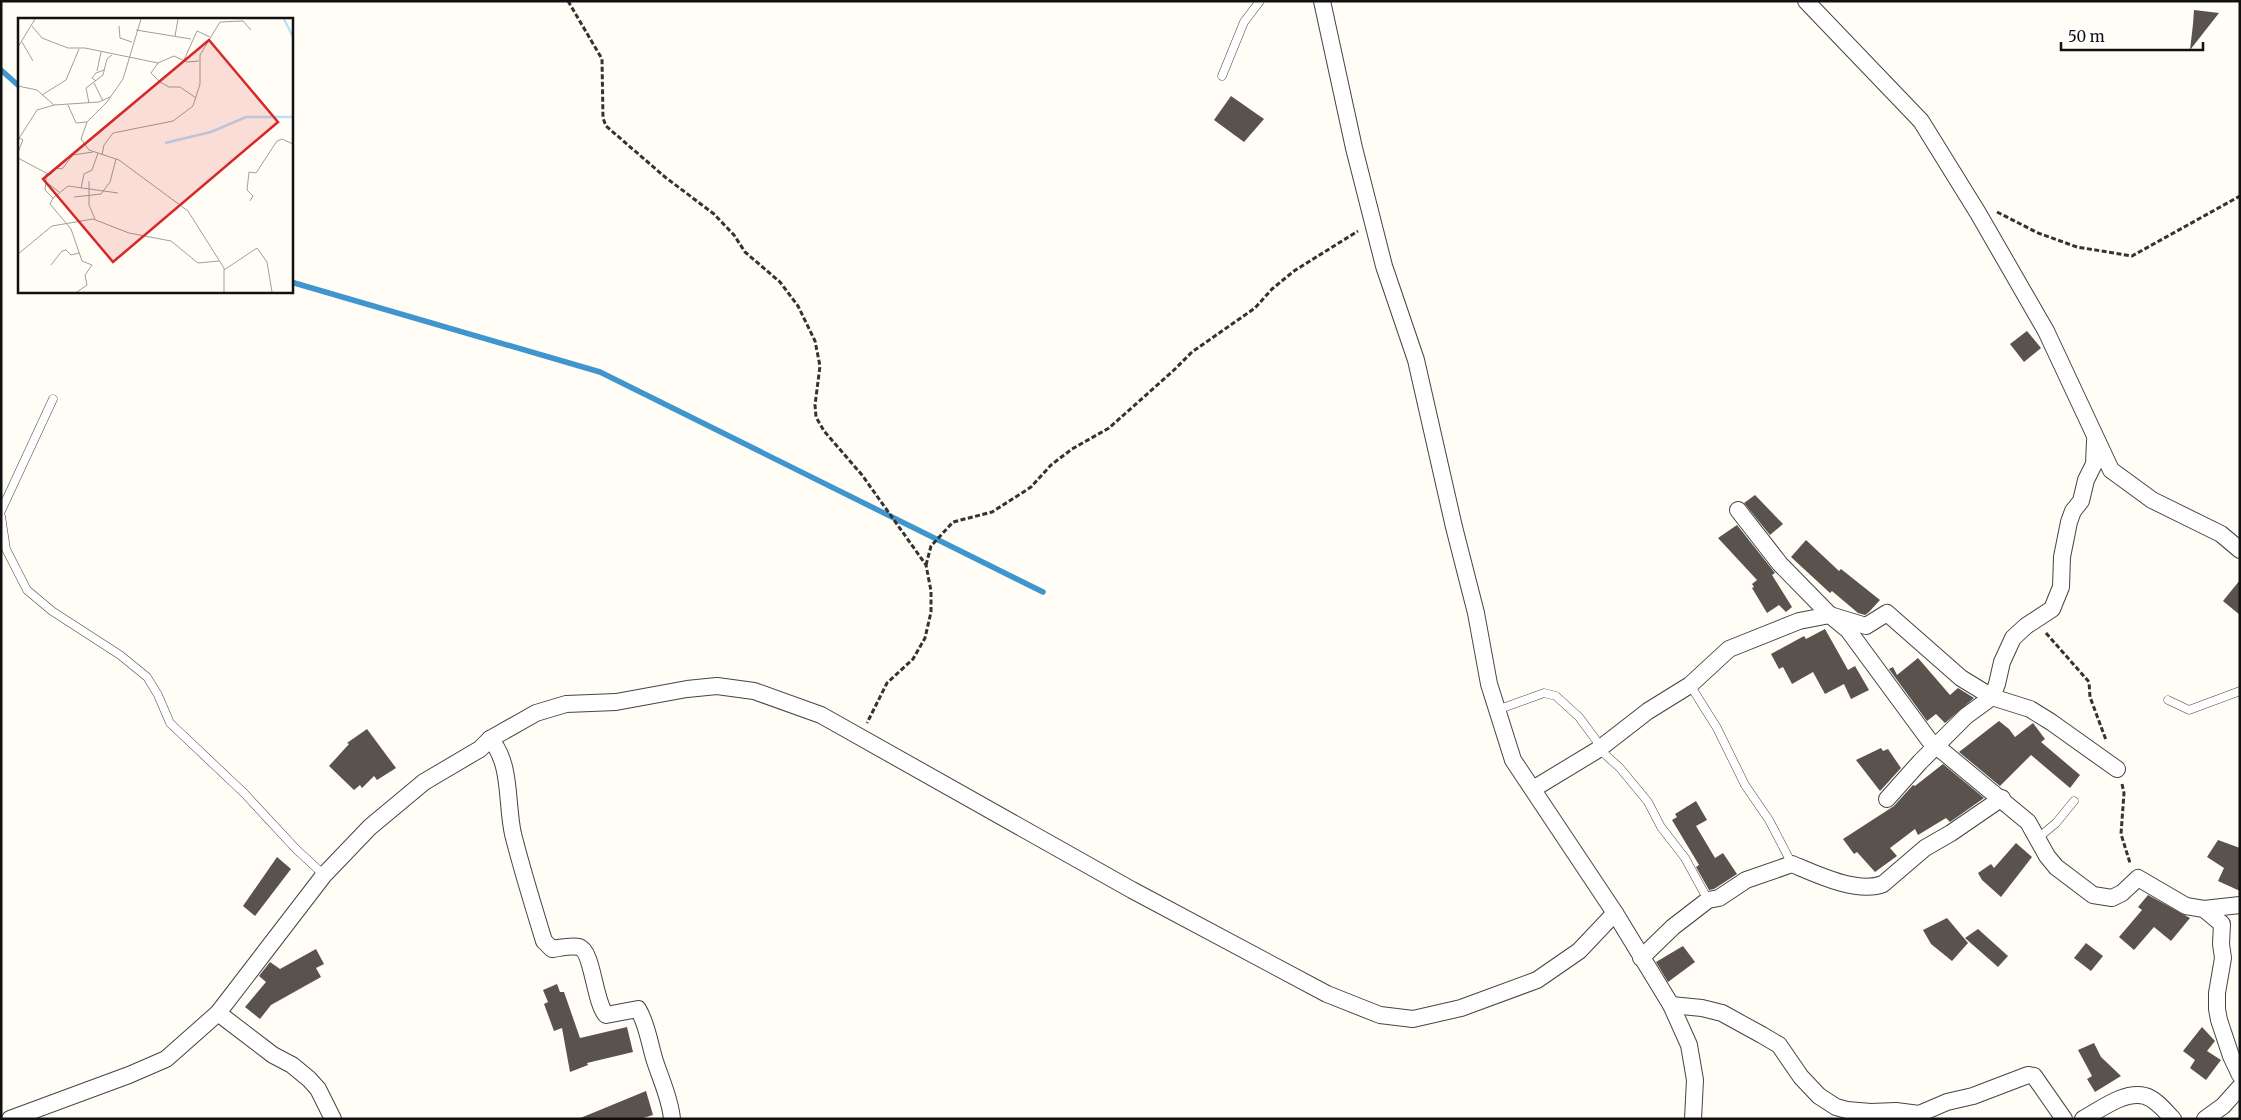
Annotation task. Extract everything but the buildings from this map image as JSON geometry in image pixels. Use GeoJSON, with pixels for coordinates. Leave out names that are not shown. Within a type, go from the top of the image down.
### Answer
{"type":"FeatureCollection","features":[{"type":"Feature","properties":{"kind":"street"},"geometry":{"type":"LineString","coordinates":[[1322,1],[1371,216],[1384,266],[1416,360],[1454,527],[1476,613],[1489,684],[1513,760],[1615,912],[1671,1005],[1689,1045],[1694,1080],[1693,1119]]}},
{"type":"Feature","properties":{"kind":"street"},"geometry":{"type":"LineString","coordinates":[[1806,1],[1921,120],[1978,213],[2046,331],[2111,470],[2152,500],[2221,534],[2240,550]]}},
{"type":"Feature","properties":{"kind":"street"},"geometry":{"type":"LineString","coordinates":[[1887,799],[1966,716],[1992,697],[1998,684],[2002,662],[2013,638],[2026,626],[2047,613],[2058,599],[2062,557],[2069,522],[2073,511],[2081,501],[2086,480],[2094,464],[2095,438]]}},
{"type":"Feature","properties":{"kind":"street"},"geometry":{"type":"LineString","coordinates":[[1738,510],[1780,564],[1830,615],[1848,630],[1879,675],[1929,740],[1968,774],[2002,798],[2028,822],[2047,856],[2056,867],[2093,894],[2112,898],[2122,894],[2138,878],[2186,906],[2204,909],[2240,905]]}},
{"type":"Feature","properties":{"kind":"street"},"geometry":{"type":"LineString","coordinates":[[1533,789],[1598,749],[1648,711],[1690,685],[1729,649],[1799,621],[1830,615],[1866,626],[1887,613],[1961,678],[1992,697],[2030,709],[2117,769]]}},
{"type":"Feature","properties":{"kind":"street"},"geometry":{"type":"LineString","coordinates":[[10,1119],[129,1075],[166,1058],[218,1013],[324,875],[370,827],[424,782],[480,749],[490,739],[536,713],[566,704],[616,702],[687,689],[717,686],[754,691],[812,712],[861,737],[1132,890],[1326,994],[1380,1015],[1413,1019],[1461,1008],[1537,980],[1579,951],[1615,912]]}},
{"type":"Feature","properties":{"kind":"street"},"geometry":{"type":"LineString","coordinates":[[490,739],[499,750],[505,777],[512,832],[544,941],[552,949],[580,947],[585,951],[591,965],[601,1009],[606,1015],[638,1009],[644,1019],[654,1059],[671,1107],[672,1119]]}},
{"type":"Feature","properties":{"kind":"street"},"geometry":{"type":"LineString","coordinates":[[1641,958],[1674,927],[1708,900],[1719,898],[1746,880],[1792,864],[1840,882],[1876,887],[1883,884],[1925,848],[1987,810],[2002,798]]}},
{"type":"Feature","properties":{"kind":"street"},"geometry":{"type":"LineString","coordinates":[[2204,909],[2222,924],[2221,944],[2223,958],[2217,993],[2217,1009],[2231,1056],[2240,1075]]}},
{"type":"Feature","properties":{"kind":"street"},"geometry":{"type":"LineString","coordinates":[[1671,1005],[1702,1008],[1722,1013],[1762,1035],[1779,1046],[1801,1078],[1819,1096],[1836,1107],[1871,1112],[1896,1111],[1919,1114],[1948,1102],[1973,1096],[2028,1075],[2034,1076],[2064,1119]]}},
{"type":"Feature","properties":{"kind":"street"},"geometry":{"type":"LineString","coordinates":[[218,1013],[273,1055],[292,1064],[318,1089],[333,1119]]}},
{"type":"Feature","properties":{"kind":"street"},"geometry":{"type":"LineString","coordinates":[[2204,1119],[2223,1106],[2240,1087]]}},
{"type":"Feature","properties":{"kind":"street"},"geometry":{"type":"LineString","coordinates":[[2083,1119],[2112,1103],[2130,1096],[2145,1096],[2159,1104],[2173,1119]]}},
{"type":"Feature","properties":{"kind":"lane"},"geometry":{"type":"LineString","coordinates":[[1222,76],[1244,22],[1260,1]]}},
{"type":"Feature","properties":{"kind":"lane"},"geometry":{"type":"LineString","coordinates":[[1,511],[53,399]]}},
{"type":"Feature","properties":{"kind":"lane"},"geometry":{"type":"LineString","coordinates":[[1,516],[6,549],[28,590],[52,611],[120,655],[147,677],[158,695],[170,723],[244,793],[324,875]]}},
{"type":"Feature","properties":{"kind":"lane"},"geometry":{"type":"LineString","coordinates":[[1690,685],[1717,728],[1745,785],[1769,820],[1792,864]]}},
{"type":"Feature","properties":{"kind":"lane"},"geometry":{"type":"LineString","coordinates":[[2168,700],[2189,710],[2240,691]]}},
{"type":"Feature","properties":{"kind":"lane"},"geometry":{"type":"LineString","coordinates":[[1497,710],[1544,693],[1556,696],[1579,717],[1596,740],[1598,749],[1620,768],[1648,802],[1661,827],[1685,858],[1708,900]]}},
{"type":"Feature","properties":{"kind":"lane"},"geometry":{"type":"LineString","coordinates":[[2038,838],[2056,822],[2074,801]]}},
{"type":"Feature","properties":{"kind":"path"},"geometry":{"type":"LineString","coordinates":[[568,1],[602,59],[603,118],[606,126],[665,177],[714,214],[734,235],[745,252],[780,282],[798,306],[815,340],[820,366],[815,405],[816,417],[824,431],[862,475],[926,565],[931,591],[931,612],[925,638],[913,659],[887,682],[861,737]]}},
{"type":"Feature","properties":{"kind":"path"},"geometry":{"type":"LineString","coordinates":[[1978,213],[1986,209],[2003,213],[2038,233],[2077,247],[2132,256],[2240,196]]}},
{"type":"Feature","properties":{"kind":"path"},"geometry":{"type":"LineString","coordinates":[[926,565],[931,546],[953,522],[992,512],[1031,487],[1051,465],[1072,449],[1109,428],[1192,352],[1254,308],[1272,289],[1294,271],[1356,234],[1371,216]]}},
{"type":"Feature","properties":{"kind":"waterway"},"geometry":{"type":"LineString","coordinates":[[1,70],[18,85]]}},
{"type":"Feature","properties":{"kind":"waterway"},"geometry":{"type":"LineString","coordinates":[[292,282],[600,372],[1043,592]]}}]}
